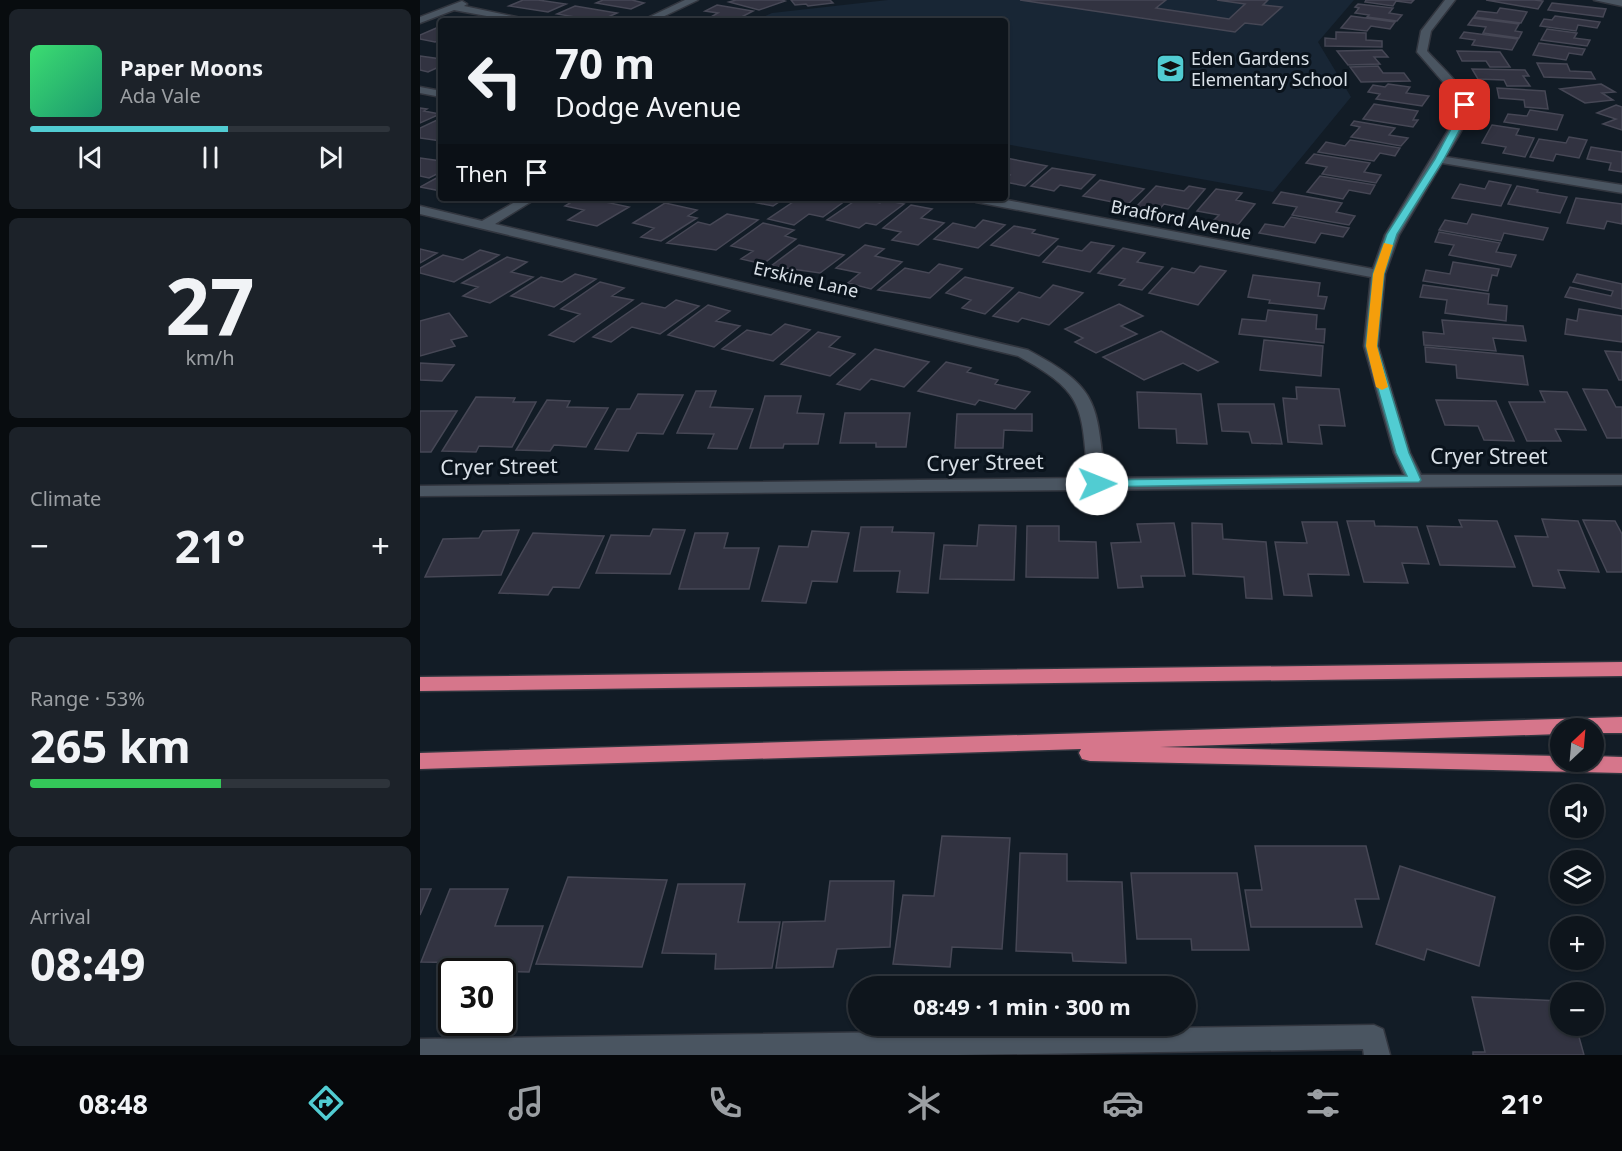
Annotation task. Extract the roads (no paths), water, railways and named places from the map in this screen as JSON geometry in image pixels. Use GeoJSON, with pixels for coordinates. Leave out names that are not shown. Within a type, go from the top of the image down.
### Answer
{"type":"FeatureCollection","features":[{"type":"Feature","properties":{"kind":"highway"},"geometry":{"type":"LineString","coordinates":[[420,684],[1618,669]]}},
{"type":"Feature","properties":{"kind":"highway"},"geometry":{"type":"LineString","coordinates":[[420,761],[1622,725]]}},
{"type":"Feature","properties":{"kind":"highway"},"geometry":{"type":"LineString","coordinates":[[881,748],[1622,765]]}},
{"type":"Feature","properties":{"kind":"street"},"geometry":{"type":"LineString","coordinates":[[420,20],[472,0]]}},
{"type":"Feature","properties":{"kind":"street"},"geometry":{"type":"LineString","coordinates":[[653,18],[693,0]]}},
{"type":"Feature","properties":{"kind":"street"},"geometry":{"type":"LineString","coordinates":[[1415,480],[1402,453],[1371,346],[1378,274],[1392,234],[1464,114],[1465,105],[1462,98],[1422,52],[1421,44],[1424,35],[1450,0]]}},
{"type":"Feature","properties":{"kind":"street"},"geometry":{"type":"LineString","coordinates":[[1599,0],[1622,3]]}},
{"type":"Feature","properties":{"kind":"street"},"geometry":{"type":"LineString","coordinates":[[452,8],[512,18]]}},
{"type":"Feature","properties":{"kind":"street"},"geometry":{"type":"LineString","coordinates":[[420,90],[438,93]]}},
{"type":"Feature","properties":{"kind":"street"},"geometry":{"type":"LineString","coordinates":[[1439,159],[1622,189]]}},
{"type":"Feature","properties":{"kind":"street"},"geometry":{"type":"LineString","coordinates":[[484,225],[526,201]]}},
{"type":"Feature","properties":{"kind":"street","name":"Bradford Avenue"},"geometry":{"type":"LineString","coordinates":[[992,201],[1378,274]]}},
{"type":"Feature","properties":{"kind":"street","name":"Erskine Lane"},"geometry":{"type":"LineString","coordinates":[[420,210],[1023,353],[1052,368],[1077,391],[1089,411],[1097,484]]}},
{"type":"Feature","properties":{"kind":"street","name":"Cryer Street"},"geometry":{"type":"LineString","coordinates":[[420,491],[1415,480],[1622,480]]}},
{"type":"Feature","properties":{"kind":"street"},"geometry":{"type":"LineString","coordinates":[[420,1051],[1376,1046]]}},
{"type":"Feature","properties":{"kind":"place","name":"Eden Gardens Elementary School"},"geometry":{"type":"Point","coordinates":[1170,69]}}]}
